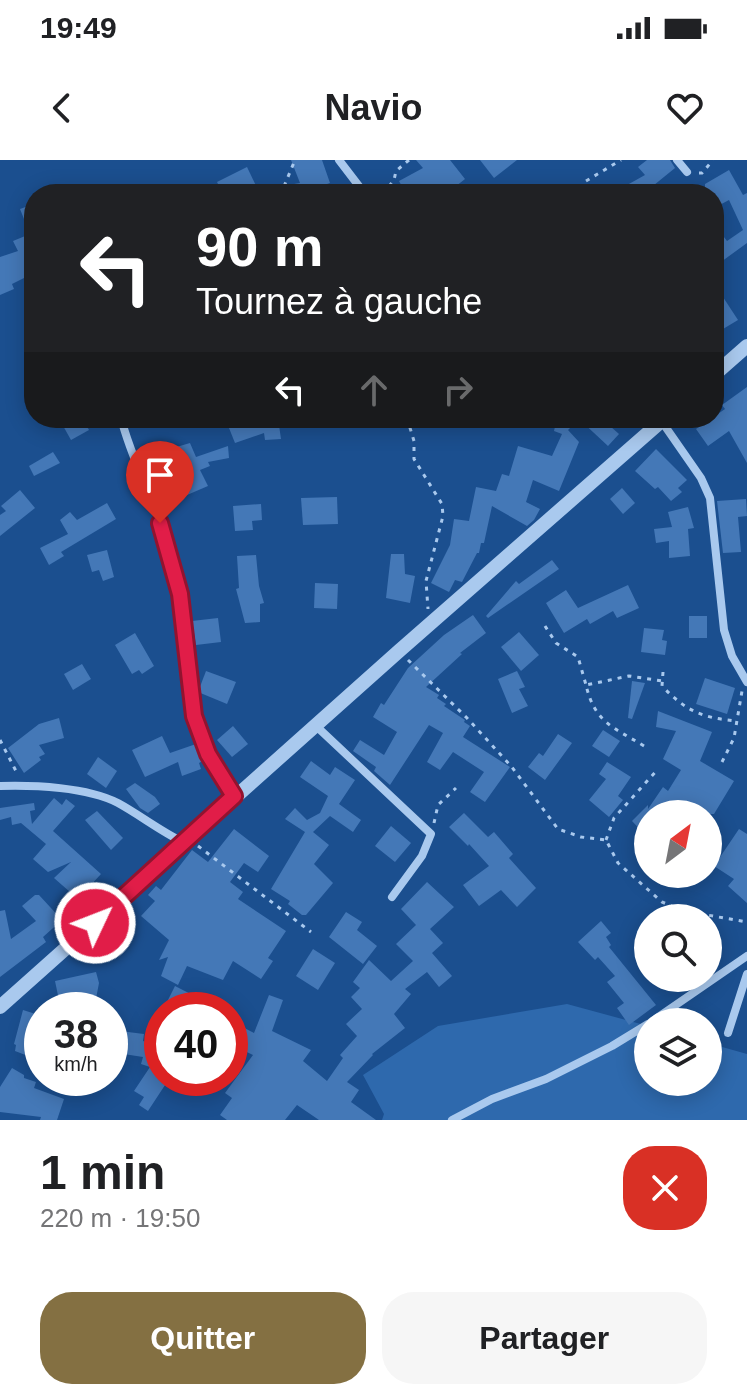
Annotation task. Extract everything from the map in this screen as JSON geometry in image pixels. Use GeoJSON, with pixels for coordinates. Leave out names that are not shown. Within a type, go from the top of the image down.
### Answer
{"type":"FeatureCollection","features":[{"type":"Feature","properties":{"kind":"street"},"geometry":{"type":"LineString","coordinates":[[339,160],[357,184]]}},
{"type":"Feature","properties":{"kind":"street"},"geometry":{"type":"LineString","coordinates":[[677,160],[687,172]]}},
{"type":"Feature","properties":{"kind":"street"},"geometry":{"type":"LineString","coordinates":[[724,366],[747,346]]}},
{"type":"Feature","properties":{"kind":"street"},"geometry":{"type":"LineString","coordinates":[[124,428],[167,543],[180,594],[194,716],[208,754],[234,796]]}},
{"type":"Feature","properties":{"kind":"street"},"geometry":{"type":"LineString","coordinates":[[0,1007],[652,428]]}},
{"type":"Feature","properties":{"kind":"street"},"geometry":{"type":"LineString","coordinates":[[668,428],[701,478],[710,498],[724,630],[732,656],[745,679]]}},
{"type":"Feature","properties":{"kind":"street"},"geometry":{"type":"LineString","coordinates":[[315,725],[431,834],[422,856],[392,897]]}},
{"type":"Feature","properties":{"kind":"street"},"geometry":{"type":"LineString","coordinates":[[0,786],[24,785],[88,793],[116,802],[183,842]]}},
{"type":"Feature","properties":{"kind":"street"},"geometry":{"type":"LineString","coordinates":[[671,1008],[747,956]]}},
{"type":"Feature","properties":{"kind":"street"},"geometry":{"type":"LineString","coordinates":[[728,1033],[747,974]]}},
{"type":"Feature","properties":{"kind":"street"},"geometry":{"type":"LineString","coordinates":[[452,1120],[492,1099],[546,1079],[634,1032]]}},
{"type":"Feature","properties":{"kind":"path"},"geometry":{"type":"LineString","coordinates":[[285,184],[295,160]]}},
{"type":"Feature","properties":{"kind":"path"},"geometry":{"type":"LineString","coordinates":[[391,184],[396,171],[409,160]]}},
{"type":"Feature","properties":{"kind":"path"},"geometry":{"type":"LineString","coordinates":[[586,181],[621,160]]}},
{"type":"Feature","properties":{"kind":"path"},"geometry":{"type":"LineString","coordinates":[[687,172],[702,173],[713,160]]}},
{"type":"Feature","properties":{"kind":"path"},"geometry":{"type":"LineString","coordinates":[[410,428],[414,459],[442,504],[443,516],[426,581],[428,625]]}},
{"type":"Feature","properties":{"kind":"path"},"geometry":{"type":"LineString","coordinates":[[545,626],[556,643],[578,657],[597,715],[612,728],[644,746]]}},
{"type":"Feature","properties":{"kind":"path"},"geometry":{"type":"LineString","coordinates":[[399,651],[511,766],[558,829],[581,837],[606,840]]}},
{"type":"Feature","properties":{"kind":"path"},"geometry":{"type":"LineString","coordinates":[[663,672],[662,686],[694,713],[737,721]]}},
{"type":"Feature","properties":{"kind":"path"},"geometry":{"type":"LineString","coordinates":[[586,685],[629,676],[662,681]]}},
{"type":"Feature","properties":{"kind":"path"},"geometry":{"type":"LineString","coordinates":[[722,762],[734,738],[745,679]]}},
{"type":"Feature","properties":{"kind":"path"},"geometry":{"type":"LineString","coordinates":[[0,740],[24,785]]}},
{"type":"Feature","properties":{"kind":"path"},"geometry":{"type":"LineString","coordinates":[[658,769],[614,818],[606,840],[618,863],[662,902],[684,911],[747,922]]}},
{"type":"Feature","properties":{"kind":"path"},"geometry":{"type":"LineString","coordinates":[[431,834],[438,805],[456,788]]}},
{"type":"Feature","properties":{"kind":"path"},"geometry":{"type":"LineString","coordinates":[[183,842],[208,853],[311,932]]}},
{"type":"Feature","properties":{"kind":"shaded area"},"geometry":{"type":"Polygon","coordinates":[[[567,1004],[634,1022],[634,1096],[722,1096],[722,1047],[747,1054],[747,1120],[382,1120],[384,1114],[363,1075],[438,1026],[567,1004]]]}},
{"type":"Feature","properties":{"kind":"building"},"geometry":{"type":"Polygon","coordinates":[[[291,160],[322,160],[330,183],[294,184],[300,183],[291,160]]]}},
{"type":"Feature","properties":{"kind":"building"},"geometry":{"type":"Polygon","coordinates":[[[416,160],[450,160],[465,179],[459,184],[401,184],[399,181],[423,168],[416,160]]]}},
{"type":"Feature","properties":{"kind":"building"},"geometry":{"type":"Polygon","coordinates":[[[480,160],[517,160],[494,178],[480,160]]]}},
{"type":"Feature","properties":{"kind":"building"},"geometry":{"type":"Polygon","coordinates":[[[647,160],[670,160],[675,168],[655,184],[629,184],[645,175],[638,167],[647,160]]]}},
{"type":"Feature","properties":{"kind":"building"},"geometry":{"type":"Polygon","coordinates":[[[247,167],[255,184],[218,184],[247,167]]]}},
{"type":"Feature","properties":{"kind":"building"},"geometry":{"type":"Polygon","coordinates":[[[729,170],[743,195],[747,193],[747,243],[724,260],[724,237],[727,241],[743,230],[729,200],[724,203],[724,184],[705,184],[729,170]]]}},
{"type":"Feature","properties":{"kind":"building"},"geometry":{"type":"Polygon","coordinates":[[[24,236],[24,278],[12,284],[14,289],[0,295],[0,257],[18,251],[13,241],[24,236]]]}},
{"type":"Feature","properties":{"kind":"building"},"geometry":{"type":"Polygon","coordinates":[[[724,299],[738,320],[724,328],[724,299]]]}},
{"type":"Feature","properties":{"kind":"building"},"geometry":{"type":"Polygon","coordinates":[[[747,387],[747,463],[729,431],[708,446],[696,429],[724,428],[724,404],[747,387]]]}},
{"type":"Feature","properties":{"kind":"building"},"geometry":{"type":"Polygon","coordinates":[[[64,428],[88,428],[89,430],[71,440],[64,428]]]}},
{"type":"Feature","properties":{"kind":"building"},"geometry":{"type":"Polygon","coordinates":[[[229,428],[279,428],[281,439],[265,440],[264,433],[235,443],[229,428]]]}},
{"type":"Feature","properties":{"kind":"building"},"geometry":{"type":"Polygon","coordinates":[[[555,428],[570,428],[568,430],[579,442],[559,491],[533,480],[526,502],[540,509],[527,526],[492,506],[484,543],[481,543],[479,553],[462,582],[455,580],[449,592],[431,583],[450,545],[454,519],[469,521],[476,487],[496,491],[502,474],[509,476],[518,446],[552,456],[562,434],[554,431],[555,428]]]}},
{"type":"Feature","properties":{"kind":"building"},"geometry":{"type":"Polygon","coordinates":[[[589,428],[612,428],[619,434],[608,446],[589,428]]]}},
{"type":"Feature","properties":{"kind":"building"},"geometry":{"type":"Polygon","coordinates":[[[190,443],[196,457],[228,446],[229,458],[208,462],[210,466],[200,470],[208,486],[187,495],[185,490],[159,500],[152,481],[174,474],[163,451],[190,443]]]}},
{"type":"Feature","properties":{"kind":"building"},"geometry":{"type":"Polygon","coordinates":[[[656,449],[687,480],[678,488],[682,492],[671,501],[658,487],[655,489],[635,471],[656,449]]]}},
{"type":"Feature","properties":{"kind":"building"},"geometry":{"type":"Polygon","coordinates":[[[53,452],[60,463],[34,476],[29,466],[53,452]]]}},
{"type":"Feature","properties":{"kind":"building"},"geometry":{"type":"Polygon","coordinates":[[[622,488],[635,503],[623,514],[610,499],[622,488]]]}},
{"type":"Feature","properties":{"kind":"building"},"geometry":{"type":"Polygon","coordinates":[[[20,490],[35,508],[0,536],[0,515],[6,511],[1,506],[20,490]]]}},
{"type":"Feature","properties":{"kind":"building"},"geometry":{"type":"Polygon","coordinates":[[[337,497],[338,524],[303,525],[301,498],[337,497]]]}},
{"type":"Feature","properties":{"kind":"building"},"geometry":{"type":"Polygon","coordinates":[[[746,499],[747,516],[738,517],[741,552],[723,553],[717,501],[746,499]]]}},
{"type":"Feature","properties":{"kind":"building"},"geometry":{"type":"Polygon","coordinates":[[[107,503],[116,519],[61,552],[64,556],[49,565],[40,548],[68,534],[60,520],[70,512],[77,520],[107,503]]]}},
{"type":"Feature","properties":{"kind":"building"},"geometry":{"type":"Polygon","coordinates":[[[261,504],[262,520],[252,521],[253,530],[235,531],[233,506],[261,504]]]}},
{"type":"Feature","properties":{"kind":"building"},"geometry":{"type":"Polygon","coordinates":[[[688,507],[694,528],[688,529],[690,556],[669,558],[669,541],[656,543],[654,529],[672,527],[668,512],[688,507]]]}},
{"type":"Feature","properties":{"kind":"building"},"geometry":{"type":"Polygon","coordinates":[[[107,550],[114,577],[103,581],[99,570],[92,572],[87,555],[107,550]]]}},
{"type":"Feature","properties":{"kind":"building"},"geometry":{"type":"Polygon","coordinates":[[[391,554],[404,554],[405,574],[415,576],[410,603],[386,598],[391,554]]]}},
{"type":"Feature","properties":{"kind":"building"},"geometry":{"type":"Polygon","coordinates":[[[256,555],[264,603],[260,604],[260,622],[245,623],[236,589],[239,588],[237,556],[256,555]]]}},
{"type":"Feature","properties":{"kind":"building"},"geometry":{"type":"Polygon","coordinates":[[[552,560],[559,569],[488,618],[486,616],[516,581],[519,584],[552,560]]]}},
{"type":"Feature","properties":{"kind":"building"},"geometry":{"type":"Polygon","coordinates":[[[315,583],[338,584],[337,609],[314,608],[315,583]]]}},
{"type":"Feature","properties":{"kind":"building"},"geometry":{"type":"Polygon","coordinates":[[[628,585],[639,608],[617,618],[613,611],[590,624],[587,619],[564,633],[546,603],[566,590],[578,608],[628,585]]]}},
{"type":"Feature","properties":{"kind":"building"},"geometry":{"type":"Polygon","coordinates":[[[473,615],[486,633],[460,653],[426,687],[439,695],[437,698],[446,704],[444,706],[470,726],[463,737],[510,767],[485,802],[470,792],[484,772],[453,752],[440,770],[427,762],[443,733],[429,725],[390,785],[374,771],[376,767],[353,751],[360,740],[384,755],[397,732],[373,717],[381,703],[384,705],[408,668],[444,635],[473,615]]]}},
{"type":"Feature","properties":{"kind":"building"},"geometry":{"type":"Polygon","coordinates":[[[689,616],[707,616],[707,638],[689,638],[689,616]]]}},
{"type":"Feature","properties":{"kind":"building"},"geometry":{"type":"Polygon","coordinates":[[[218,618],[221,642],[196,645],[192,621],[218,618]]]}},
{"type":"Feature","properties":{"kind":"building"},"geometry":{"type":"Polygon","coordinates":[[[644,628],[664,630],[662,640],[667,641],[665,655],[641,652],[644,628]]]}},
{"type":"Feature","properties":{"kind":"building"},"geometry":{"type":"Polygon","coordinates":[[[519,632],[539,655],[521,671],[501,647],[519,632]]]}},
{"type":"Feature","properties":{"kind":"building"},"geometry":{"type":"Polygon","coordinates":[[[135,633],[154,666],[142,674],[139,670],[132,674],[115,645],[135,633]]]}},
{"type":"Feature","properties":{"kind":"building"},"geometry":{"type":"Polygon","coordinates":[[[82,664],[91,679],[73,690],[64,674],[82,664]]]}},
{"type":"Feature","properties":{"kind":"building"},"geometry":{"type":"Polygon","coordinates":[[[206,671],[236,682],[227,704],[198,692],[206,671]]]}},
{"type":"Feature","properties":{"kind":"building"},"geometry":{"type":"Polygon","coordinates":[[[517,671],[525,687],[519,689],[528,706],[512,713],[498,679],[517,671]]]}},
{"type":"Feature","properties":{"kind":"building"},"geometry":{"type":"Polygon","coordinates":[[[705,678],[735,688],[727,714],[696,704],[705,678]]]}},
{"type":"Feature","properties":{"kind":"building"},"geometry":{"type":"Polygon","coordinates":[[[632,681],[645,683],[632,719],[628,718],[632,681]]]}},
{"type":"Feature","properties":{"kind":"building"},"geometry":{"type":"Polygon","coordinates":[[[658,711],[712,732],[700,761],[734,781],[722,801],[654,800],[663,787],[668,791],[681,770],[663,759],[676,731],[656,727],[658,711]]]}},
{"type":"Feature","properties":{"kind":"building"},"geometry":{"type":"Polygon","coordinates":[[[59,718],[64,738],[39,745],[45,754],[24,773],[8,748],[39,724],[59,718]]]}},
{"type":"Feature","properties":{"kind":"building"},"geometry":{"type":"Polygon","coordinates":[[[233,726],[248,744],[232,757],[217,740],[233,726]]]}},
{"type":"Feature","properties":{"kind":"building"},"geometry":{"type":"Polygon","coordinates":[[[603,730],[620,741],[609,757],[592,746],[603,730]]]}},
{"type":"Feature","properties":{"kind":"building"},"geometry":{"type":"Polygon","coordinates":[[[558,734],[572,743],[545,780],[528,767],[539,753],[543,756],[558,734]]]}},
{"type":"Feature","properties":{"kind":"building"},"geometry":{"type":"Polygon","coordinates":[[[162,736],[170,753],[196,744],[204,760],[199,763],[201,769],[182,776],[178,762],[145,777],[132,750],[162,736]]]}},
{"type":"Feature","properties":{"kind":"building"},"geometry":{"type":"Polygon","coordinates":[[[98,757],[117,771],[106,788],[87,774],[98,757]]]}},
{"type":"Feature","properties":{"kind":"building"},"geometry":{"type":"Polygon","coordinates":[[[311,761],[330,775],[335,767],[355,780],[339,804],[361,820],[353,832],[330,816],[313,832],[329,845],[314,864],[333,883],[306,915],[302,915],[288,904],[290,901],[271,889],[305,832],[285,819],[295,808],[307,820],[320,813],[328,796],[300,777],[311,761]]]}},
{"type":"Feature","properties":{"kind":"building"},"geometry":{"type":"Polygon","coordinates":[[[607,762],[631,777],[618,796],[623,800],[609,817],[589,800],[606,779],[599,774],[607,762]]]}},
{"type":"Feature","properties":{"kind":"building"},"geometry":{"type":"Polygon","coordinates":[[[135,783],[160,804],[148,813],[140,808],[126,789],[135,783]]]}},
{"type":"Feature","properties":{"kind":"building"},"geometry":{"type":"Polygon","coordinates":[[[54,798],[62,805],[66,799],[75,806],[53,831],[101,874],[78,899],[54,878],[71,862],[48,872],[33,859],[46,844],[21,823],[12,825],[11,817],[0,820],[0,808],[34,803],[35,810],[30,811],[32,824],[54,798]]]}},
{"type":"Feature","properties":{"kind":"building"},"geometry":{"type":"Polygon","coordinates":[[[97,811],[123,838],[111,850],[85,820],[97,811]]]}},
{"type":"Feature","properties":{"kind":"building"},"geometry":{"type":"Polygon","coordinates":[[[464,813],[488,837],[494,832],[513,854],[509,858],[536,888],[517,907],[501,890],[479,906],[463,885],[489,866],[449,827],[464,813]]]}},
{"type":"Feature","properties":{"kind":"building"},"geometry":{"type":"Polygon","coordinates":[[[391,826],[411,843],[395,862],[375,846],[391,826]]]}},
{"type":"Feature","properties":{"kind":"building"},"geometry":{"type":"Polygon","coordinates":[[[234,829],[269,856],[258,872],[244,863],[230,882],[243,892],[238,899],[286,931],[268,958],[273,961],[261,979],[233,961],[223,980],[187,966],[178,985],[161,976],[168,957],[159,960],[169,940],[141,916],[155,901],[148,895],[156,886],[161,890],[192,850],[208,862],[234,829]]]}},
{"type":"Feature","properties":{"kind":"building"},"geometry":{"type":"Polygon","coordinates":[[[739,829],[747,834],[747,903],[728,886],[734,879],[722,871],[722,854],[739,829]]]}},
{"type":"Feature","properties":{"kind":"building"},"geometry":{"type":"Polygon","coordinates":[[[427,882],[454,907],[430,929],[443,943],[432,953],[452,976],[439,987],[427,972],[405,989],[411,994],[394,1014],[405,1028],[372,1054],[347,1082],[359,1090],[351,1102],[376,1120],[319,1120],[297,1105],[285,1120],[227,1120],[220,1115],[232,1098],[229,1096],[248,1096],[248,1062],[253,1055],[248,1053],[248,1030],[254,1033],[269,995],[283,1000],[272,1031],[311,1050],[303,1061],[327,1081],[343,1058],[340,1055],[357,1036],[346,1024],[362,1009],[351,997],[360,988],[353,982],[369,960],[391,981],[413,961],[396,944],[416,925],[401,909],[427,882]]]}},
{"type":"Feature","properties":{"kind":"building"},"geometry":{"type":"Polygon","coordinates":[[[39,895],[62,920],[43,937],[46,942],[0,977],[0,911],[5,910],[11,939],[36,921],[22,906],[39,895]]]}},
{"type":"Feature","properties":{"kind":"building"},"geometry":{"type":"Polygon","coordinates":[[[346,912],[362,922],[357,930],[377,946],[363,964],[329,937],[346,912]]]}},
{"type":"Feature","properties":{"kind":"building"},"geometry":{"type":"Polygon","coordinates":[[[601,921],[611,933],[606,937],[611,945],[609,947],[634,978],[634,992],[645,992],[656,1005],[652,1008],[634,1008],[634,1021],[629,1025],[617,1008],[624,1003],[607,982],[615,976],[598,957],[595,960],[578,942],[601,921]]]}},
{"type":"Feature","properties":{"kind":"building"},"geometry":{"type":"Polygon","coordinates":[[[313,949],[335,963],[318,990],[296,976],[313,949]]]}},
{"type":"Feature","properties":{"kind":"building"},"geometry":{"type":"Polygon","coordinates":[[[96,972],[99,983],[97,992],[57,992],[55,981],[96,972]]]}},
{"type":"Feature","properties":{"kind":"building"},"geometry":{"type":"Polygon","coordinates":[[[175,986],[187,992],[172,992],[175,986]]]}},
{"type":"Feature","properties":{"kind":"building"},"geometry":{"type":"Polygon","coordinates":[[[23,1010],[24,1054],[15,1051],[23,1010]]]}},
{"type":"Feature","properties":{"kind":"building"},"geometry":{"type":"Polygon","coordinates":[[[128,1032],[144,1034],[144,1065],[141,1064],[143,1057],[128,1055],[128,1032]]]}},
{"type":"Feature","properties":{"kind":"building"},"geometry":{"type":"Polygon","coordinates":[[[12,1068],[24,1075],[24,1096],[64,1099],[57,1120],[0,1112],[0,1087],[12,1068]]]}},
{"type":"Feature","properties":{"kind":"building"},"geometry":{"type":"Polygon","coordinates":[[[144,1076],[144,1096],[158,1096],[148,1111],[139,1105],[144,1097],[134,1091],[144,1076]]]}},
{"type":"Feature","properties":{"kind":"route"},"geometry":{"type":"LineString","coordinates":[[95,923],[234,796],[208,754],[194,716],[180,594],[160,523]]}}]}
